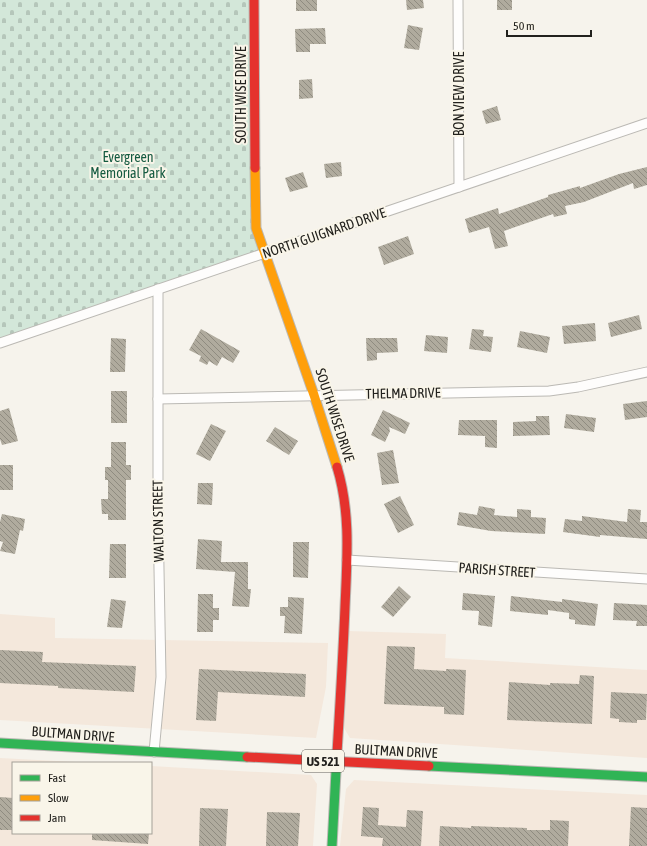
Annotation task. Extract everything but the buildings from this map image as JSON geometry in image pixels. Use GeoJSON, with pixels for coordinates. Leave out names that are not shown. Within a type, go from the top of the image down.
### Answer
{"type":"FeatureCollection","features":[{"type":"Feature","properties":{"kind":"main road","name":"SOUTH WISE DRIVE"},"geometry":{"type":"LineString","coordinates":[[254,0],[256,228],[314,394],[341,482],[346,507],[348,538],[332,846]]}},
{"type":"Feature","properties":{"kind":"main road","name":"BULTMAN DRIVE"},"geometry":{"type":"LineString","coordinates":[[0,743],[647,778]]}},
{"type":"Feature","properties":{"kind":"street","name":"BON VIEW DRIVE"},"geometry":{"type":"LineString","coordinates":[[458,0],[459,187]]}},
{"type":"Feature","properties":{"kind":"street","name":"NORTH GUIGNARD DRIVE"},"geometry":{"type":"LineString","coordinates":[[0,343],[647,123]]}},
{"type":"Feature","properties":{"kind":"street","name":"WALTON STREET"},"geometry":{"type":"LineString","coordinates":[[154,752],[162,678],[158,515],[158,289]]}},
{"type":"Feature","properties":{"kind":"street","name":"THELMA DRIVE"},"geometry":{"type":"LineString","coordinates":[[158,399],[314,394],[549,391],[647,372]]}},
{"type":"Feature","properties":{"kind":"street","name":"PARISH STREET"},"geometry":{"type":"LineString","coordinates":[[347,560],[647,579]]}},
{"type":"Feature","properties":{"kind":"shaded area"},"geometry":{"type":"Polygon","coordinates":[[[0,614],[55,618],[55,638],[328,643],[326,687],[316,738],[0,720],[0,614]]]}},
{"type":"Feature","properties":{"kind":"shaded area"},"geometry":{"type":"Polygon","coordinates":[[[348,631],[446,634],[445,658],[647,670],[647,758],[350,738],[344,728],[348,631]]]}},
{"type":"Feature","properties":{"kind":"shaded area"},"geometry":{"type":"Polygon","coordinates":[[[0,758],[75,762],[12,762],[12,834],[152,834],[152,766],[311,775],[317,784],[313,846],[0,846],[0,758]]]}},
{"type":"Feature","properties":{"kind":"shaded area"},"geometry":{"type":"Polygon","coordinates":[[[354,780],[647,795],[647,846],[340,846],[346,789],[354,780]]]}},
{"type":"Feature","properties":{"kind":"green space","name":"Evergreen Memorial Park"},"geometry":{"type":"Polygon","coordinates":[[[0,0],[254,0],[256,228],[264,254],[0,343],[0,0]]]}},
{"type":"Feature","properties":{"kind":"traffic: fast"},"geometry":{"type":"LineString","coordinates":[[0,743],[247,757]]}},
{"type":"Feature","properties":{"kind":"traffic: fast"},"geometry":{"type":"LineString","coordinates":[[332,846],[337,753]]}},
{"type":"Feature","properties":{"kind":"traffic: fast"},"geometry":{"type":"LineString","coordinates":[[429,766],[647,777]]}},
{"type":"Feature","properties":{"kind":"traffic: slow"},"geometry":{"type":"LineString","coordinates":[[255,168],[256,228],[314,395],[337,467]]}},
{"type":"Feature","properties":{"kind":"traffic: jam"},"geometry":{"type":"LineString","coordinates":[[254,0],[255,168]]}},
{"type":"Feature","properties":{"kind":"traffic: jam"},"geometry":{"type":"LineString","coordinates":[[337,467],[346,519],[347,554],[337,753]]}},
{"type":"Feature","properties":{"kind":"traffic: jam"},"geometry":{"type":"LineString","coordinates":[[247,757],[429,766]]}}]}
